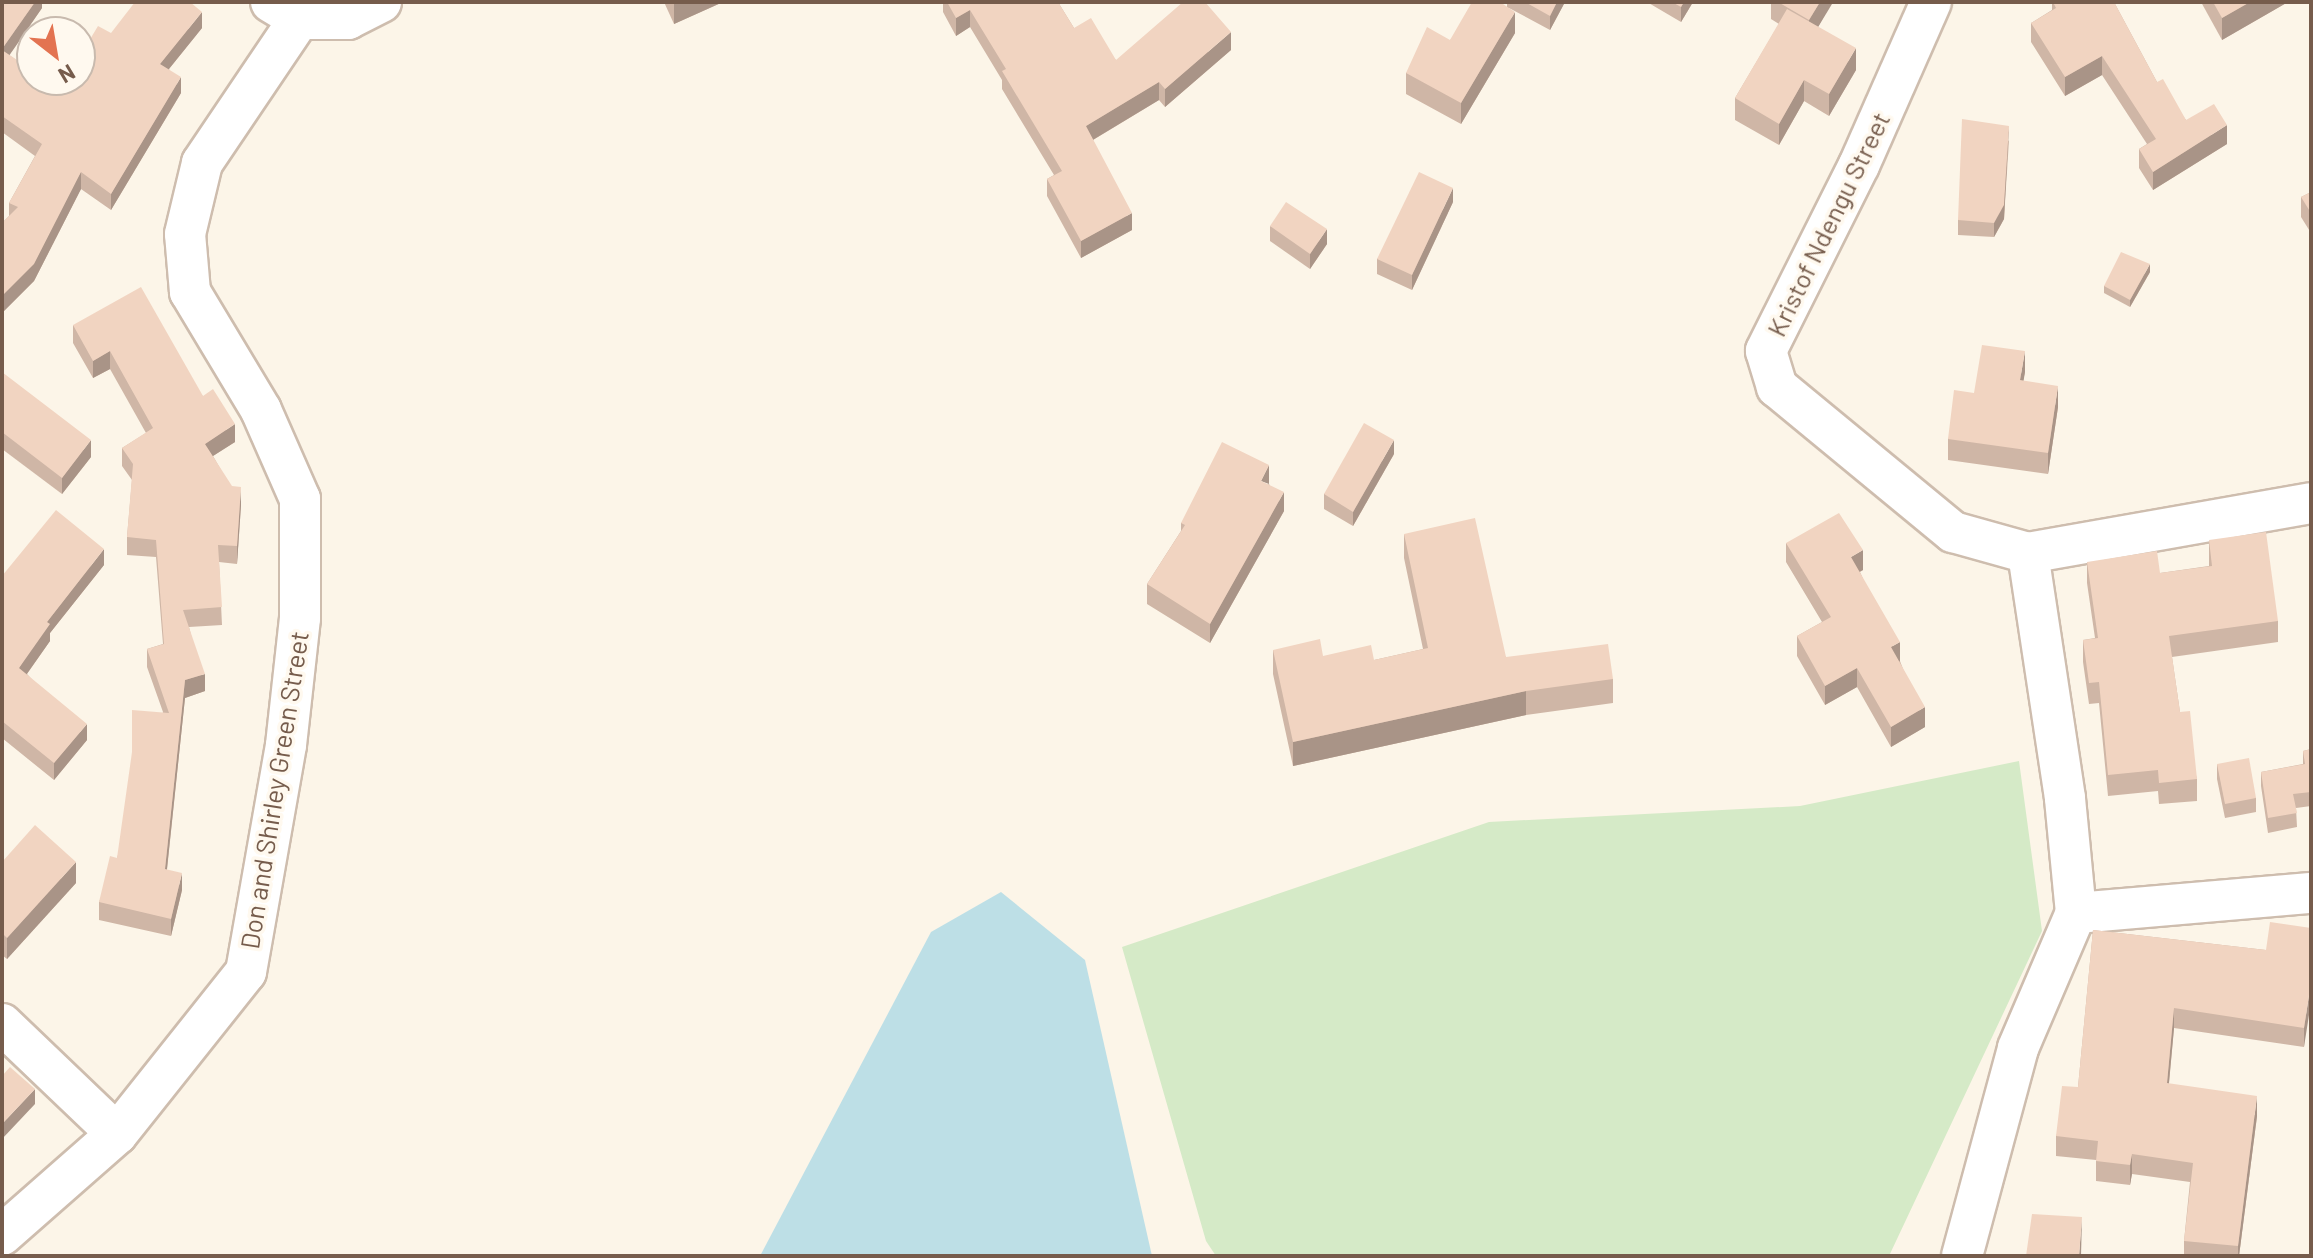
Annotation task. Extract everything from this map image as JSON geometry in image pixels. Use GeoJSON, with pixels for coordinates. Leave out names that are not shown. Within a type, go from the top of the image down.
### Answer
{"type":"FeatureCollection","features":[{"type":"Feature","properties":{"kind":"street"},"geometry":{"type":"LineString","coordinates":[[285,11],[348,19],[381,2]]}},
{"type":"Feature","properties":{"kind":"street","name":"Kristof Ndengu Street"},"geometry":{"type":"LineString","coordinates":[[1931,2],[1859,165],[1766,351],[1777,387],[1953,532],[2028,553],[2311,503]]}},
{"type":"Feature","properties":{"kind":"street","name":"Don and Shirley Green Street"},"geometry":{"type":"LineString","coordinates":[[2,1235],[117,1134],[246,972],[270,848],[300,618],[300,499],[261,410],[190,292],[185,234],[202,163],[285,11]]}},
{"type":"Feature","properties":{"kind":"street"},"geometry":{"type":"LineString","coordinates":[[1962,1256],[2018,1048],[2076,913],[2065,798],[2028,553]]}},
{"type":"Feature","properties":{"kind":"street"},"geometry":{"type":"LineString","coordinates":[[2076,913],[2311,893]]}},
{"type":"Feature","properties":{"kind":"street"},"geometry":{"type":"LineString","coordinates":[[2,1024],[117,1134]]}},
{"type":"Feature","properties":{"kind":"green space"},"geometry":{"type":"Polygon","coordinates":[[[2019,761],[2042,931],[1889,1256],[1216,1256],[1206,1241],[1122,947],[1489,822],[1800,806],[2019,761]]]}},
{"type":"Feature","properties":{"kind":"water"},"geometry":{"type":"Polygon","coordinates":[[[1001,892],[1085,960],[1152,1256],[760,1256],[931,932],[1001,892]]]}},
{"type":"Feature","properties":{"kind":"building"},"geometry":{"type":"Polygon","coordinates":[[[2,2],[35,2],[25,16],[16,16],[16,29],[2,49],[2,2]]]}},
{"type":"Feature","properties":{"kind":"building"},"geometry":{"type":"Polygon","coordinates":[[[135,2],[190,2],[202,12],[160,64],[181,77],[111,194],[81,172],[34,264],[2,296],[2,223],[18,207],[9,203],[42,144],[2,116],[2,50],[16,59],[16,96],[96,96],[96,29],[98,26],[111,33],[135,2]]]}},
{"type":"Feature","properties":{"kind":"building"},"geometry":{"type":"Polygon","coordinates":[[[947,2],[1058,2],[1074,28],[1091,18],[1116,60],[1183,2],[1205,2],[1231,32],[1165,89],[1159,82],[1086,126],[1132,213],[1081,241],[1047,179],[1062,171],[1002,71],[1006,69],[970,10],[956,18],[947,2]]]}},
{"type":"Feature","properties":{"kind":"building"},"geometry":{"type":"Polygon","coordinates":[[[1472,2],[1500,2],[1515,12],[1461,103],[1406,73],[1427,27],[1450,40],[1472,2]]]}},
{"type":"Feature","properties":{"kind":"building"},"geometry":{"type":"Polygon","coordinates":[[[1525,2],[1557,2],[1550,16],[1525,2]]]}},
{"type":"Feature","properties":{"kind":"building"},"geometry":{"type":"Polygon","coordinates":[[[1778,2],[1820,2],[1809,20],[1778,2]]]}},
{"type":"Feature","properties":{"kind":"building"},"geometry":{"type":"Polygon","coordinates":[[[2053,2],[2114,2],[2157,82],[2163,79],[2186,120],[2214,104],[2227,125],[2153,172],[2139,149],[2156,139],[2102,56],[2065,77],[2031,23],[2056,8],[2053,2]]]}},
{"type":"Feature","properties":{"kind":"building"},"geometry":{"type":"Polygon","coordinates":[[[2213,2],[2250,2],[2222,18],[2213,2]]]}},
{"type":"Feature","properties":{"kind":"building"},"geometry":{"type":"Polygon","coordinates":[[[1787,9],[1856,48],[1829,94],[1804,80],[1779,124],[1735,98],[1787,9]]]}},
{"type":"Feature","properties":{"kind":"building"},"geometry":{"type":"Polygon","coordinates":[[[1962,119],[2009,126],[2004,205],[1994,223],[1958,220],[1962,119]]]}},
{"type":"Feature","properties":{"kind":"building"},"geometry":{"type":"Polygon","coordinates":[[[1419,172],[1453,188],[1412,275],[1377,259],[1419,172]]]}},
{"type":"Feature","properties":{"kind":"building"},"geometry":{"type":"Polygon","coordinates":[[[2311,192],[2311,213],[2301,197],[2311,192]]]}},
{"type":"Feature","properties":{"kind":"building"},"geometry":{"type":"Polygon","coordinates":[[[1286,202],[1327,229],[1310,254],[1270,226],[1286,202]]]}},
{"type":"Feature","properties":{"kind":"building"},"geometry":{"type":"Polygon","coordinates":[[[2121,252],[2150,264],[2130,300],[2104,286],[2121,252]]]}},
{"type":"Feature","properties":{"kind":"building"},"geometry":{"type":"Polygon","coordinates":[[[141,287],[203,396],[213,389],[235,424],[205,444],[232,486],[241,487],[237,546],[218,545],[222,607],[183,610],[205,674],[185,680],[165,869],[182,873],[171,919],[99,902],[110,856],[117,858],[132,752],[132,710],[169,713],[147,649],[164,644],[156,540],[127,537],[133,464],[122,448],[153,428],[110,351],[93,361],[73,325],[141,287]]]}},
{"type":"Feature","properties":{"kind":"building"},"geometry":{"type":"Polygon","coordinates":[[[1982,345],[2025,351],[2020,380],[2058,386],[2048,453],[1948,439],[1954,390],[1974,393],[1982,345]]]}},
{"type":"Feature","properties":{"kind":"building"},"geometry":{"type":"Polygon","coordinates":[[[2,372],[91,440],[62,478],[2,432],[2,372]]]}},
{"type":"Feature","properties":{"kind":"building"},"geometry":{"type":"Polygon","coordinates":[[[1364,423],[1394,440],[1353,512],[1324,494],[1364,423]]]}},
{"type":"Feature","properties":{"kind":"building"},"geometry":{"type":"Polygon","coordinates":[[[1222,442],[1269,465],[1261,481],[1284,492],[1210,624],[1147,584],[1185,525],[1181,523],[1222,442]]]}},
{"type":"Feature","properties":{"kind":"building"},"geometry":{"type":"Polygon","coordinates":[[[56,510],[104,549],[47,622],[50,624],[19,668],[87,724],[54,763],[2,721],[2,576],[56,510]]]}},
{"type":"Feature","properties":{"kind":"building"},"geometry":{"type":"Polygon","coordinates":[[[1839,513],[1863,550],[1851,557],[1900,642],[1891,647],[1925,707],[1891,727],[1857,668],[1825,686],[1797,636],[1831,617],[1786,543],[1839,513]]]}},
{"type":"Feature","properties":{"kind":"building"},"geometry":{"type":"Polygon","coordinates":[[[1475,518],[1506,657],[1608,644],[1613,679],[1526,691],[1293,742],[1273,650],[1320,639],[1323,656],[1371,645],[1374,660],[1428,648],[1404,534],[1475,518]]]}},
{"type":"Feature","properties":{"kind":"building"},"geometry":{"type":"Polygon","coordinates":[[[2266,532],[2278,621],[2169,636],[2180,712],[2190,711],[2197,779],[2159,783],[2158,770],[2108,775],[2099,682],[2089,683],[2083,640],[2098,638],[2087,562],[2157,551],[2160,573],[2212,566],[2209,540],[2266,532]]]}},
{"type":"Feature","properties":{"kind":"building"},"geometry":{"type":"Polygon","coordinates":[[[2311,749],[2311,792],[2293,794],[2297,813],[2268,818],[2261,772],[2305,764],[2303,751],[2311,749]]]}},
{"type":"Feature","properties":{"kind":"building"},"geometry":{"type":"Polygon","coordinates":[[[2249,758],[2256,798],[2225,804],[2217,764],[2249,758]]]}},
{"type":"Feature","properties":{"kind":"building"},"geometry":{"type":"Polygon","coordinates":[[[35,825],[76,862],[7,938],[2,933],[2,862],[35,825]]]}},
{"type":"Feature","properties":{"kind":"building"},"geometry":{"type":"Polygon","coordinates":[[[2270,922],[2311,928],[2311,982],[2304,1028],[2174,1008],[2167,1083],[2257,1096],[2238,1246],[2184,1241],[2193,1163],[2132,1154],[2130,1165],[2096,1161],[2098,1141],[2056,1136],[2062,1086],[2078,1087],[2093,930],[2266,950],[2270,922]]]}},
{"type":"Feature","properties":{"kind":"building"},"geometry":{"type":"Polygon","coordinates":[[[10,1067],[35,1089],[2,1124],[2,1076],[10,1067]]]}},
{"type":"Feature","properties":{"kind":"building"},"geometry":{"type":"Polygon","coordinates":[[[2032,1214],[2082,1217],[2079,1256],[2026,1256],[2032,1214]]]}}]}
